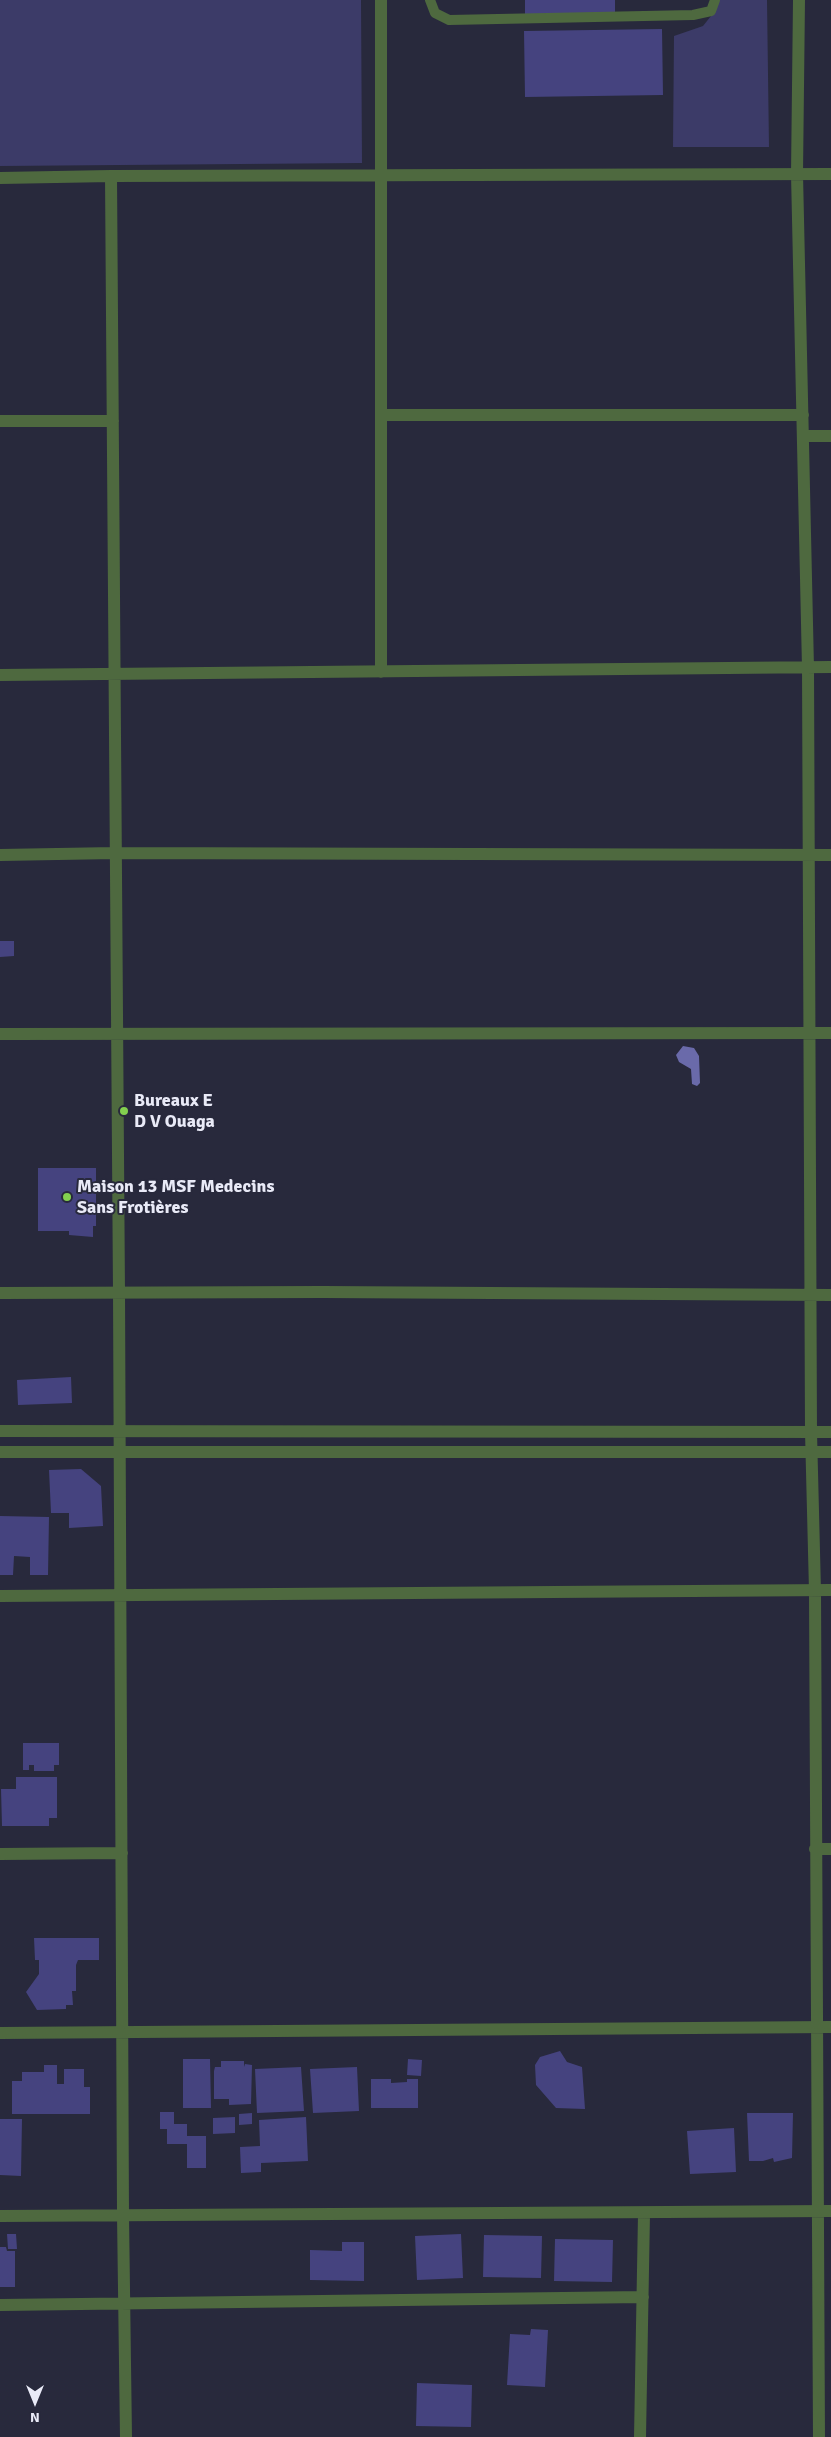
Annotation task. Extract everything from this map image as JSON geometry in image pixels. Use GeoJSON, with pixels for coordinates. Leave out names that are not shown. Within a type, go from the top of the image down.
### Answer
{"type":"FeatureCollection","features":[{"type":"Feature","properties":{"kind":"street"},"geometry":{"type":"LineString","coordinates":[[381,0],[381,672]]}},
{"type":"Feature","properties":{"kind":"street"},"geometry":{"type":"LineString","coordinates":[[799,0],[797,174],[808,668],[808,1033],[812,1295],[811,1432],[815,1590],[817,2027],[825,2211],[819,2437]]}},
{"type":"Feature","properties":{"kind":"street"},"geometry":{"type":"LineString","coordinates":[[0,178],[831,174]]}},
{"type":"Feature","properties":{"kind":"street"},"geometry":{"type":"LineString","coordinates":[[111,176],[113,675],[120,1292],[119,1595],[126,2437]]}},
{"type":"Feature","properties":{"kind":"street"},"geometry":{"type":"LineString","coordinates":[[381,415],[803,415]]}},
{"type":"Feature","properties":{"kind":"street"},"geometry":{"type":"LineString","coordinates":[[0,421],[113,421]]}},
{"type":"Feature","properties":{"kind":"street"},"geometry":{"type":"LineString","coordinates":[[804,436],[831,436]]}},
{"type":"Feature","properties":{"kind":"street"},"geometry":{"type":"LineString","coordinates":[[0,675],[831,668]]}},
{"type":"Feature","properties":{"kind":"street"},"geometry":{"type":"LineString","coordinates":[[0,856],[115,853],[831,855]]}},
{"type":"Feature","properties":{"kind":"street"},"geometry":{"type":"LineString","coordinates":[[0,1034],[116,1032],[831,1033]]}},
{"type":"Feature","properties":{"kind":"street"},"geometry":{"type":"LineString","coordinates":[[0,1293],[831,1295]]}},
{"type":"Feature","properties":{"kind":"street"},"geometry":{"type":"LineString","coordinates":[[0,1431],[831,1432]]}},
{"type":"Feature","properties":{"kind":"street"},"geometry":{"type":"LineString","coordinates":[[0,1452],[831,1452]]}},
{"type":"Feature","properties":{"kind":"street"},"geometry":{"type":"LineString","coordinates":[[0,1596],[831,1590]]}},
{"type":"Feature","properties":{"kind":"street"},"geometry":{"type":"LineString","coordinates":[[815,1849],[831,1849]]}},
{"type":"Feature","properties":{"kind":"street"},"geometry":{"type":"LineString","coordinates":[[0,1854],[122,1853]]}},
{"type":"Feature","properties":{"kind":"street"},"geometry":{"type":"LineString","coordinates":[[0,2032],[831,2027]]}},
{"type":"Feature","properties":{"kind":"street"},"geometry":{"type":"LineString","coordinates":[[0,2216],[644,2214],[825,2211]]}},
{"type":"Feature","properties":{"kind":"street"},"geometry":{"type":"LineString","coordinates":[[640,2437],[644,2214]]}},
{"type":"Feature","properties":{"kind":"street"},"geometry":{"type":"LineString","coordinates":[[0,2305],[125,2305],[643,2297]]}},
{"type":"Feature","properties":{"kind":"lane"},"geometry":{"type":"LineString","coordinates":[[430,0],[435,13],[449,20],[693,15],[711,11],[714,0]]}},
{"type":"Feature","properties":{"kind":"shaded area"},"geometry":{"type":"Polygon","coordinates":[[[0,0],[361,0],[362,163],[0,166],[0,0]]]}},
{"type":"Feature","properties":{"kind":"shaded area"},"geometry":{"type":"Polygon","coordinates":[[[715,0],[767,0],[769,147],[673,147],[674,36],[703,26],[711,16],[715,0]]]}},
{"type":"Feature","properties":{"kind":"shaded area"},"geometry":{"type":"Polygon","coordinates":[[[683,1046],[694,1048],[699,1056],[700,1083],[697,1086],[692,1084],[691,1069],[679,1062],[676,1055],[683,1046]]]}},
{"type":"Feature","properties":{"kind":"building"},"geometry":{"type":"Polygon","coordinates":[[[525,0],[615,0],[615,15],[525,14],[525,0]]]}},
{"type":"Feature","properties":{"kind":"building"},"geometry":{"type":"Polygon","coordinates":[[[662,29],[663,95],[525,97],[524,31],[662,29]]]}},
{"type":"Feature","properties":{"kind":"building"},"geometry":{"type":"Polygon","coordinates":[[[0,941],[14,941],[14,956],[0,957],[0,941]]]}},
{"type":"Feature","properties":{"kind":"building","name":"Maison 13 MSF Medecins Sans Frotières"},"geometry":{"type":"Polygon","coordinates":[[[38,1168],[96,1168],[96,1226],[93,1226],[93,1237],[69,1235],[69,1231],[38,1231],[38,1168]]]}},
{"type":"Feature","properties":{"kind":"building"},"geometry":{"type":"Polygon","coordinates":[[[71,1377],[72,1403],[18,1405],[17,1380],[71,1377]]]}},
{"type":"Feature","properties":{"kind":"building"},"geometry":{"type":"Polygon","coordinates":[[[81,1469],[101,1486],[103,1526],[69,1528],[69,1513],[51,1513],[49,1470],[81,1469]]]}},
{"type":"Feature","properties":{"kind":"building"},"geometry":{"type":"Polygon","coordinates":[[[0,1516],[49,1517],[48,1575],[30,1575],[30,1557],[14,1556],[13,1575],[0,1575],[0,1516]]]}},
{"type":"Feature","properties":{"kind":"building"},"geometry":{"type":"Polygon","coordinates":[[[23,1743],[59,1743],[59,1765],[54,1765],[54,1771],[34,1771],[34,1765],[29,1765],[29,1770],[23,1770],[23,1743]]]}},
{"type":"Feature","properties":{"kind":"building"},"geometry":{"type":"Polygon","coordinates":[[[16,1777],[57,1777],[57,1818],[49,1818],[49,1826],[2,1826],[1,1789],[16,1789],[16,1777]]]}},
{"type":"Feature","properties":{"kind":"building"},"geometry":{"type":"Polygon","coordinates":[[[34,1938],[99,1938],[99,1960],[78,1960],[76,1965],[76,1991],[72,1991],[73,2005],[66,2005],[66,2009],[37,2010],[26,1992],[39,1974],[39,1960],[35,1960],[34,1938]]]}},
{"type":"Feature","properties":{"kind":"building"},"geometry":{"type":"Polygon","coordinates":[[[560,2051],[567,2062],[582,2067],[585,2109],[556,2108],[536,2085],[535,2065],[540,2057],[560,2051]]]}},
{"type":"Feature","properties":{"kind":"building"},"geometry":{"type":"Polygon","coordinates":[[[183,2059],[210,2059],[211,2108],[183,2108],[183,2059]]]}},
{"type":"Feature","properties":{"kind":"building"},"geometry":{"type":"Polygon","coordinates":[[[408,2059],[422,2060],[421,2076],[407,2075],[408,2059]]]}},
{"type":"Feature","properties":{"kind":"building"},"geometry":{"type":"Polygon","coordinates":[[[221,2061],[244,2061],[244,2067],[245,2064],[252,2065],[251,2104],[229,2105],[229,2099],[214,2099],[214,2071],[215,2067],[221,2067],[221,2061]]]}},
{"type":"Feature","properties":{"kind":"building"},"geometry":{"type":"Polygon","coordinates":[[[44,2065],[57,2065],[57,2084],[64,2084],[64,2069],[84,2069],[84,2087],[90,2087],[90,2114],[12,2114],[12,2081],[22,2081],[22,2072],[44,2072],[44,2065]]]}},
{"type":"Feature","properties":{"kind":"building"},"geometry":{"type":"Polygon","coordinates":[[[301,2067],[304,2111],[257,2113],[255,2069],[301,2067]]]}},
{"type":"Feature","properties":{"kind":"building"},"geometry":{"type":"Polygon","coordinates":[[[357,2067],[359,2111],[313,2113],[310,2069],[357,2067]]]}},
{"type":"Feature","properties":{"kind":"building"},"geometry":{"type":"Polygon","coordinates":[[[371,2079],[391,2079],[391,2083],[407,2082],[407,2079],[418,2079],[418,2108],[371,2108],[371,2079]]]}},
{"type":"Feature","properties":{"kind":"building"},"geometry":{"type":"Polygon","coordinates":[[[160,2112],[174,2112],[174,2124],[187,2124],[187,2136],[206,2136],[206,2168],[187,2168],[187,2144],[167,2144],[167,2129],[160,2129],[160,2112]]]}},
{"type":"Feature","properties":{"kind":"building"},"geometry":{"type":"Polygon","coordinates":[[[252,2113],[252,2124],[239,2125],[239,2114],[252,2113]]]}},
{"type":"Feature","properties":{"kind":"building"},"geometry":{"type":"Polygon","coordinates":[[[747,2113],[793,2113],[792,2158],[774,2162],[773,2158],[763,2161],[749,2161],[747,2113]]]}},
{"type":"Feature","properties":{"kind":"building"},"geometry":{"type":"Polygon","coordinates":[[[235,2117],[235,2133],[213,2134],[213,2118],[235,2117]]]}},
{"type":"Feature","properties":{"kind":"building"},"geometry":{"type":"Polygon","coordinates":[[[306,2117],[308,2161],[261,2163],[261,2172],[241,2173],[240,2147],[260,2146],[259,2120],[306,2117]]]}},
{"type":"Feature","properties":{"kind":"building"},"geometry":{"type":"Polygon","coordinates":[[[0,2119],[22,2119],[21,2176],[0,2175],[0,2119]]]}},
{"type":"Feature","properties":{"kind":"building"},"geometry":{"type":"Polygon","coordinates":[[[734,2128],[736,2172],[690,2174],[687,2131],[734,2128]]]}},
{"type":"Feature","properties":{"kind":"building"},"geometry":{"type":"Polygon","coordinates":[[[7,2234],[16,2234],[17,2249],[8,2249],[7,2234]]]}},
{"type":"Feature","properties":{"kind":"building"},"geometry":{"type":"Polygon","coordinates":[[[461,2234],[463,2278],[417,2280],[415,2236],[461,2234]]]}},
{"type":"Feature","properties":{"kind":"building"},"geometry":{"type":"Polygon","coordinates":[[[484,2235],[542,2236],[541,2278],[483,2277],[484,2235]]]}},
{"type":"Feature","properties":{"kind":"building"},"geometry":{"type":"Polygon","coordinates":[[[555,2239],[613,2240],[612,2282],[554,2281],[555,2239]]]}},
{"type":"Feature","properties":{"kind":"building"},"geometry":{"type":"Polygon","coordinates":[[[342,2242],[364,2242],[364,2281],[310,2280],[310,2250],[342,2251],[342,2242]]]}},
{"type":"Feature","properties":{"kind":"building"},"geometry":{"type":"Polygon","coordinates":[[[0,2247],[6,2247],[7,2251],[15,2251],[15,2287],[0,2287],[0,2247]]]}},
{"type":"Feature","properties":{"kind":"building"},"geometry":{"type":"Polygon","coordinates":[[[531,2329],[548,2330],[545,2387],[507,2385],[510,2334],[530,2335],[531,2329]]]}},
{"type":"Feature","properties":{"kind":"building"},"geometry":{"type":"Polygon","coordinates":[[[417,2383],[472,2385],[471,2427],[416,2426],[417,2383]]]}},
{"type":"Feature","properties":{"kind":"place","name":"Bureaux E D V Ouaga"},"geometry":{"type":"Point","coordinates":[124,1111]}},
{"type":"Feature","properties":{"kind":"place","name":"Maison 13 MSF Medecins Sans Frotières"},"geometry":{"type":"Point","coordinates":[67,1197]}}]}
